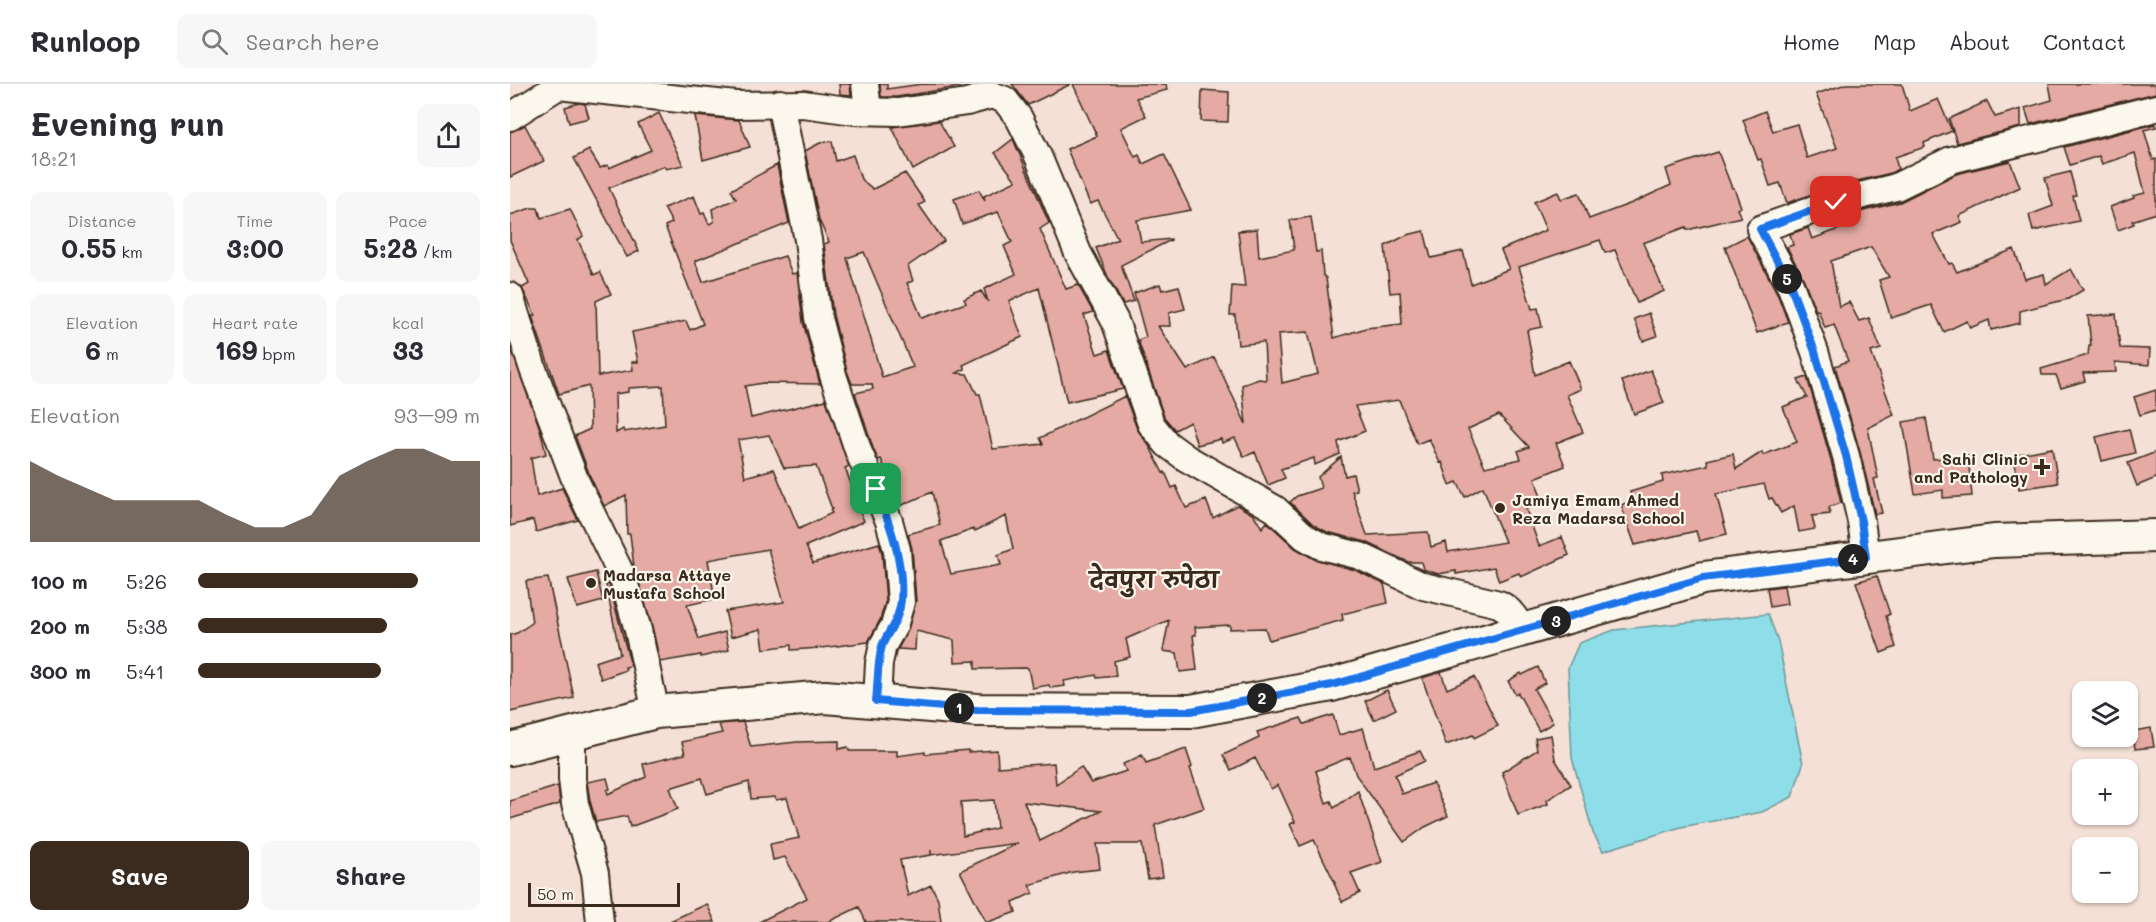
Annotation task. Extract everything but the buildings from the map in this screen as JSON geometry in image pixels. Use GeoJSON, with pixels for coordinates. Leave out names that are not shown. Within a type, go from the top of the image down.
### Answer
{"type":"FeatureCollection","features":[{"type":"Feature","properties":{"kind":"main road"},"geometry":{"type":"LineString","coordinates":[[510,749],[656,712],[825,697],[977,710],[1191,711],[1332,685],[1703,578],[1994,541],[2156,536]]}},
{"type":"Feature","properties":{"kind":"street"},"geometry":{"type":"LineString","coordinates":[[865,84],[868,111]]}},
{"type":"Feature","properties":{"kind":"street"},"geometry":{"type":"LineString","coordinates":[[510,117],[558,85],[736,105],[780,103],[868,111],[898,112],[967,102],[992,95],[1005,100],[1019,118],[1038,156],[1078,253],[1115,321],[1151,424],[1167,444],[1186,458],[1275,509],[1305,537],[1321,546],[1360,556],[1423,586],[1499,603],[1515,616],[1522,630]]}},
{"type":"Feature","properties":{"kind":"street"},"geometry":{"type":"LineString","coordinates":[[780,103],[808,240],[818,318],[833,375],[860,453],[885,510],[897,550],[901,602],[894,626],[883,645],[876,701]]}},
{"type":"Feature","properties":{"kind":"street"},"geometry":{"type":"LineString","coordinates":[[1866,557],[1861,521],[1846,456],[1815,352],[1791,287],[1760,229],[1836,202],[1896,187],[1951,160],[2156,108]]}},
{"type":"Feature","properties":{"kind":"street"},"geometry":{"type":"LineString","coordinates":[[510,296],[576,482],[623,578],[638,630],[656,712]]}},
{"type":"Feature","properties":{"kind":"street"},"geometry":{"type":"LineString","coordinates":[[572,733],[572,779],[575,804],[595,873],[600,922]]}},
{"type":"Feature","properties":{"kind":"water"},"geometry":{"type":"Polygon","coordinates":[[[1768,614],[1778,641],[1803,764],[1792,797],[1762,812],[1681,827],[1603,851],[1593,833],[1572,758],[1568,668],[1579,643],[1614,630],[1768,614]]]}},
{"type":"Feature","properties":{"kind":"place","name":"Sahi Clinic and Pathology"},"geometry":{"type":"Point","coordinates":[2042,467]}},
{"type":"Feature","properties":{"kind":"place","name":"Jamiya Emam Ahmed Reza Madarsa School"},"geometry":{"type":"Point","coordinates":[1500,508]}},
{"type":"Feature","properties":{"kind":"place","name":"Madarsa Attaye Mustafa School"},"geometry":{"type":"Point","coordinates":[591,583]}},
{"type":"Feature","properties":{"kind":"district","name":"देवपुरा रुपेठा"},"geometry":{"type":"Point","coordinates":[1154,579]}},
{"type":"Feature","properties":{"kind":"route"},"geometry":{"type":"LineString","coordinates":[[876,489],[889,521],[897,550],[901,602],[894,626],[883,645],[876,701],[977,710],[1191,711],[1332,685],[1703,578],[1866,557],[1861,521],[1846,456],[1815,352],[1791,287],[1760,229],[1836,202]]}}]}
